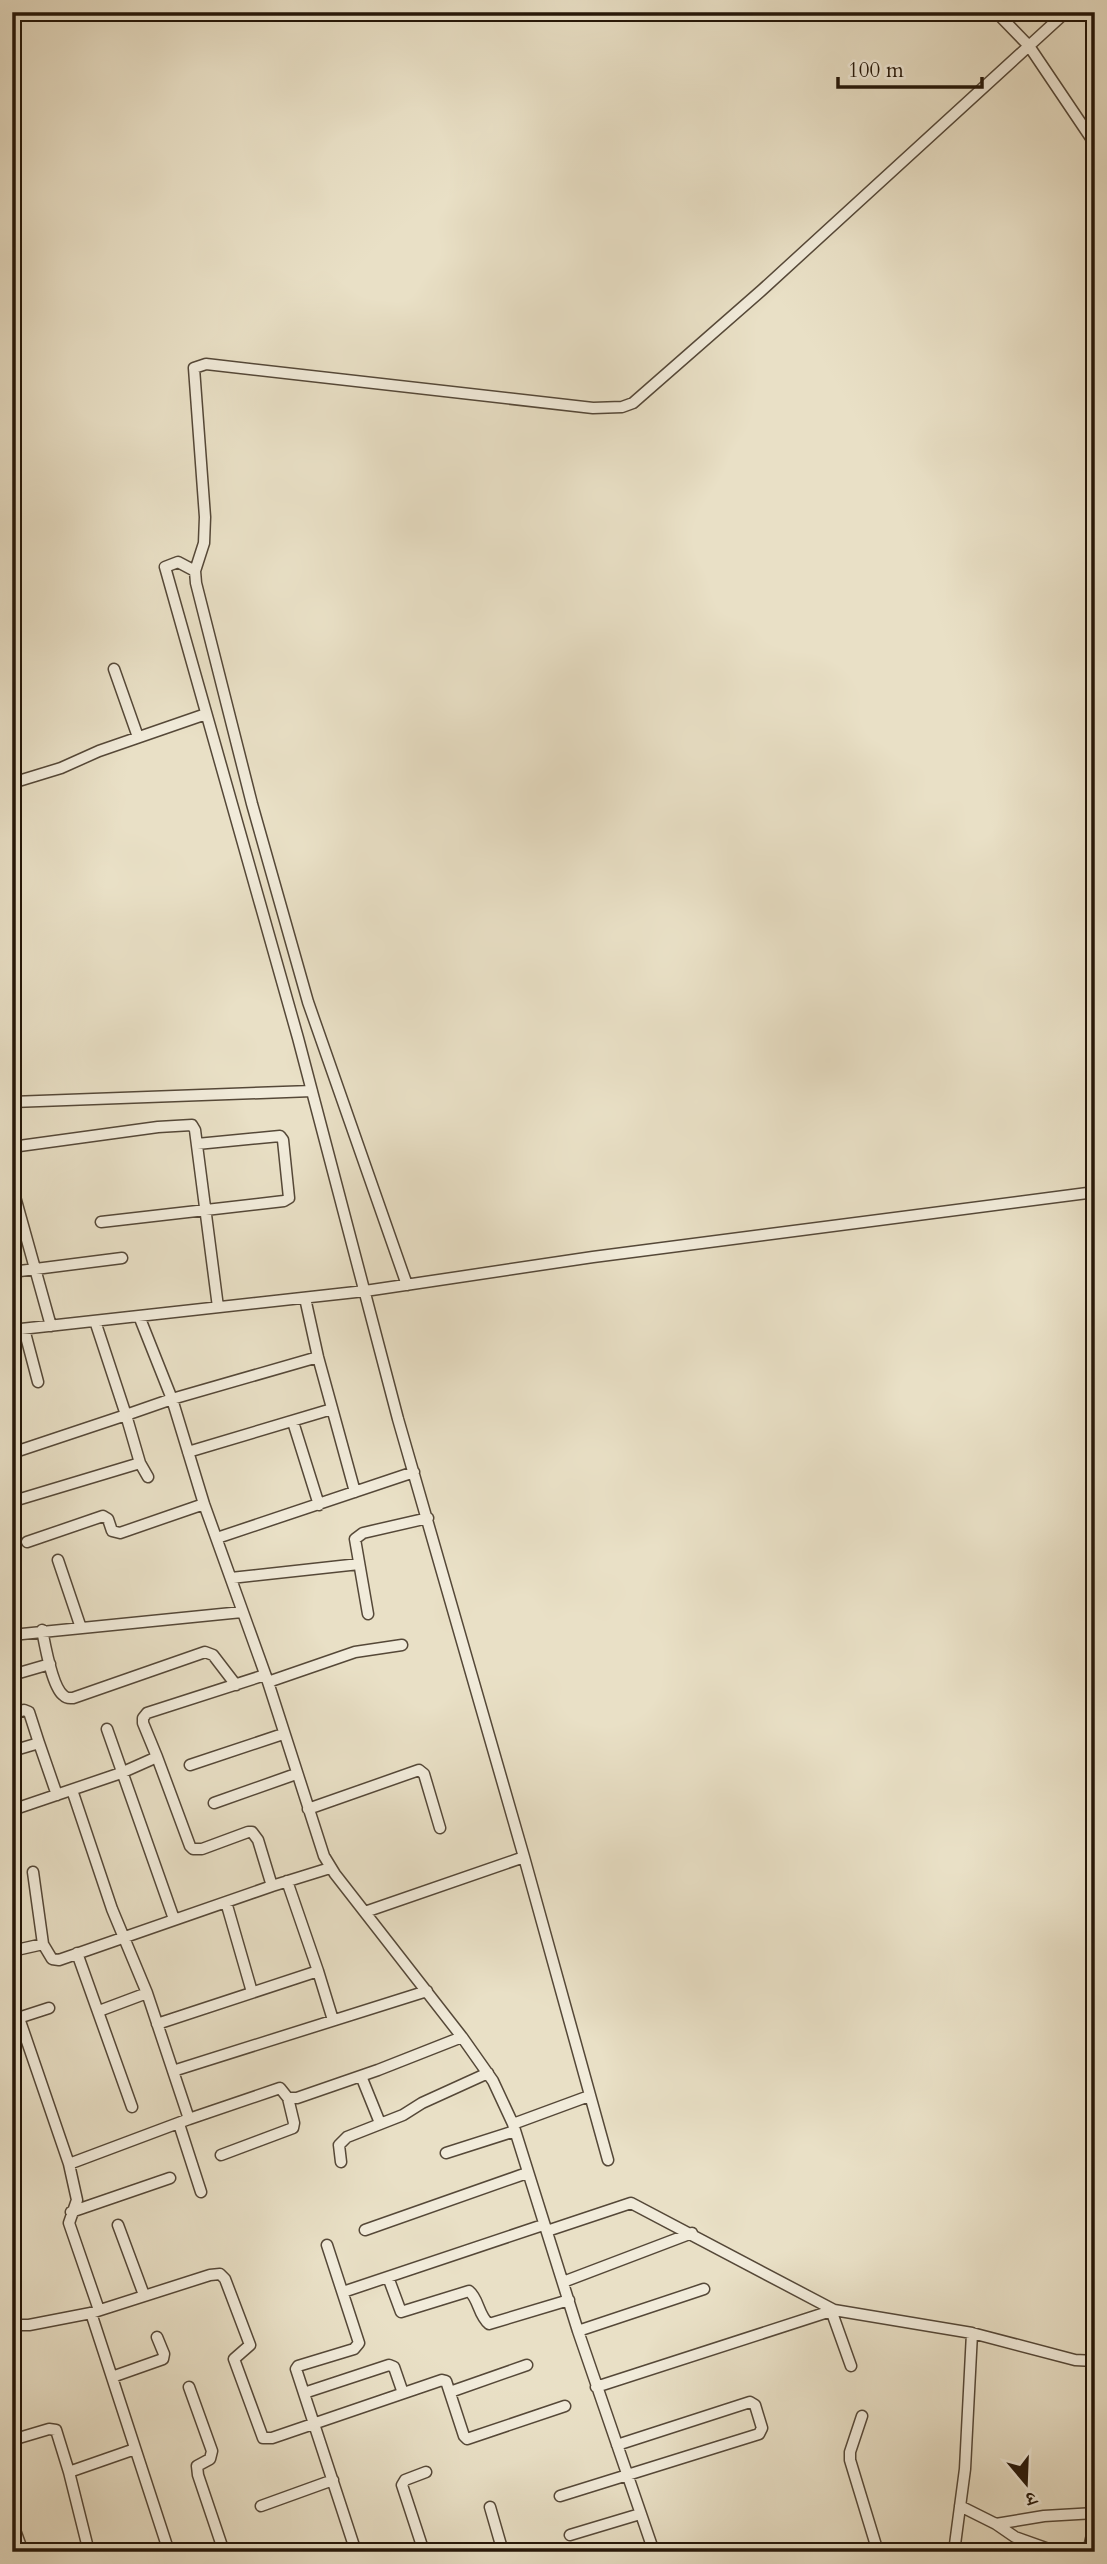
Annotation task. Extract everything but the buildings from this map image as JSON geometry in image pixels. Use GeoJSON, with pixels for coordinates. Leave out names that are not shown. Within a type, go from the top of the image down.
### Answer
{"type":"FeatureCollection","features":[{"type":"Feature","properties":{"kind":"street"},"geometry":{"type":"LineString","coordinates":[[996,12],[1029,46],[1095,144]]}},
{"type":"Feature","properties":{"kind":"street"},"geometry":{"type":"LineString","coordinates":[[407,1285],[308,1002],[252,804],[196,583],[195,571],[203,550],[205,517],[194,368],[206,365],[593,408],[622,407],[633,402],[742,308],[1066,12]]}},
{"type":"Feature","properties":{"kind":"street"},"geometry":{"type":"LineString","coordinates":[[195,571],[178,562],[165,566],[246,849],[414,1472],[608,2160]]}},
{"type":"Feature","properties":{"kind":"street"},"geometry":{"type":"LineString","coordinates":[[114,669],[138,737]]}},
{"type":"Feature","properties":{"kind":"street"},"geometry":{"type":"LineString","coordinates":[[12,783],[61,768],[83,757],[206,714]]}},
{"type":"Feature","properties":{"kind":"street"},"geometry":{"type":"LineString","coordinates":[[12,1102],[312,1091]]}},
{"type":"Feature","properties":{"kind":"street"},"geometry":{"type":"LineString","coordinates":[[12,1147],[190,1124],[195,1130],[218,1307]]}},
{"type":"Feature","properties":{"kind":"street"},"geometry":{"type":"LineString","coordinates":[[101,1222],[288,1199],[290,1196],[282,1138],[276,1135],[197,1144]]}},
{"type":"Feature","properties":{"kind":"street"},"geometry":{"type":"LineString","coordinates":[[13,1191],[18,1223],[35,1269],[51,1326]]}},
{"type":"Feature","properties":{"kind":"street"},"geometry":{"type":"LineString","coordinates":[[12,1330],[365,1291],[606,1256],[1095,1192]]}},
{"type":"Feature","properties":{"kind":"street"},"geometry":{"type":"LineString","coordinates":[[12,1272],[122,1258]]}},
{"type":"Feature","properties":{"kind":"street"},"geometry":{"type":"LineString","coordinates":[[304,1298],[355,1492]]}},
{"type":"Feature","properties":{"kind":"street"},"geometry":{"type":"LineString","coordinates":[[139,1316],[172,1399],[204,1504],[330,1868],[488,2073],[514,2128],[596,2386],[654,2552]]}},
{"type":"Feature","properties":{"kind":"street"},"geometry":{"type":"LineString","coordinates":[[95,1321],[141,1463],[148,1477]]}},
{"type":"Feature","properties":{"kind":"street"},"geometry":{"type":"LineString","coordinates":[[24,1329],[38,1382]]}},
{"type":"Feature","properties":{"kind":"street"},"geometry":{"type":"LineString","coordinates":[[12,1453],[172,1399],[318,1357]]}},
{"type":"Feature","properties":{"kind":"street"},"geometry":{"type":"LineString","coordinates":[[188,1452],[332,1409]]}},
{"type":"Feature","properties":{"kind":"street"},"geometry":{"type":"LineString","coordinates":[[293,1422],[319,1505]]}},
{"type":"Feature","properties":{"kind":"street"},"geometry":{"type":"LineString","coordinates":[[17,1500],[141,1463]]}},
{"type":"Feature","properties":{"kind":"street"},"geometry":{"type":"LineString","coordinates":[[217,1538],[414,1472]]}},
{"type":"Feature","properties":{"kind":"street"},"geometry":{"type":"LineString","coordinates":[[27,1542],[103,1516],[108,1518],[112,1531],[120,1533],[204,1504]]}},
{"type":"Feature","properties":{"kind":"street"},"geometry":{"type":"LineString","coordinates":[[368,1614],[355,1543],[358,1536],[428,1518]]}},
{"type":"Feature","properties":{"kind":"street"},"geometry":{"type":"LineString","coordinates":[[58,1560],[81,1628]]}},
{"type":"Feature","properties":{"kind":"street"},"geometry":{"type":"LineString","coordinates":[[231,1578],[359,1564]]}},
{"type":"Feature","properties":{"kind":"street"},"geometry":{"type":"LineString","coordinates":[[12,1635],[242,1612]]}},
{"type":"Feature","properties":{"kind":"street"},"geometry":{"type":"LineString","coordinates":[[42,1630],[61,1694],[69,1698],[205,1652],[213,1655],[236,1685]]}},
{"type":"Feature","properties":{"kind":"street"},"geometry":{"type":"LineString","coordinates":[[272,1886],[258,1840],[252,1832],[202,1849],[193,1849],[190,1846],[143,1723],[144,1716],[236,1685],[355,1652],[402,1645]]}},
{"type":"Feature","properties":{"kind":"street"},"geometry":{"type":"LineString","coordinates":[[12,1675],[50,1664]]}},
{"type":"Feature","properties":{"kind":"street"},"geometry":{"type":"LineString","coordinates":[[12,1714],[24,1710],[29,1712],[57,1795]]}},
{"type":"Feature","properties":{"kind":"street"},"geometry":{"type":"LineString","coordinates":[[107,1729],[174,1919]]}},
{"type":"Feature","properties":{"kind":"street"},"geometry":{"type":"LineString","coordinates":[[190,1765],[284,1734]]}},
{"type":"Feature","properties":{"kind":"street"},"geometry":{"type":"LineString","coordinates":[[12,1751],[39,1743]]}},
{"type":"Feature","properties":{"kind":"street"},"geometry":{"type":"LineString","coordinates":[[12,1810],[121,1773],[157,1757]]}},
{"type":"Feature","properties":{"kind":"street"},"geometry":{"type":"LineString","coordinates":[[308,1809],[419,1770],[424,1774],[440,1828]]}},
{"type":"Feature","properties":{"kind":"street"},"geometry":{"type":"LineString","coordinates":[[214,1802],[296,1773]]}},
{"type":"Feature","properties":{"kind":"street"},"geometry":{"type":"LineString","coordinates":[[72,1790],[111,1909],[147,1993],[189,2119]]}},
{"type":"Feature","properties":{"kind":"street"},"geometry":{"type":"LineString","coordinates":[[365,1912],[524,1857]]}},
{"type":"Feature","properties":{"kind":"street"},"geometry":{"type":"LineString","coordinates":[[33,1872],[43,1944],[54,1960],[330,1868]]}},
{"type":"Feature","properties":{"kind":"street"},"geometry":{"type":"LineString","coordinates":[[287,1881],[333,2020]]}},
{"type":"Feature","properties":{"kind":"street"},"geometry":{"type":"LineString","coordinates":[[226,1902],[252,1992]]}},
{"type":"Feature","properties":{"kind":"street"},"geometry":{"type":"LineString","coordinates":[[12,1951],[43,1944]]}},
{"type":"Feature","properties":{"kind":"street"},"geometry":{"type":"LineString","coordinates":[[77,1954],[132,2107]]}},
{"type":"Feature","properties":{"kind":"street"},"geometry":{"type":"LineString","coordinates":[[157,2024],[318,1971]]}},
{"type":"Feature","properties":{"kind":"street"},"geometry":{"type":"LineString","coordinates":[[173,2071],[427,1991]]}},
{"type":"Feature","properties":{"kind":"street"},"geometry":{"type":"LineString","coordinates":[[99,2011],[147,1993]]}},
{"type":"Feature","properties":{"kind":"street"},"geometry":{"type":"LineString","coordinates":[[49,2008],[15,2019],[69,2164],[77,2200],[68,2219],[71,2232],[112,2377],[169,2552]]}},
{"type":"Feature","properties":{"kind":"street"},"geometry":{"type":"LineString","coordinates":[[288,2098],[297,2098],[361,2076],[462,2037]]}},
{"type":"Feature","properties":{"kind":"street"},"geometry":{"type":"LineString","coordinates":[[341,2162],[339,2148],[341,2141],[347,2137],[403,2115],[422,2103],[488,2073]]}},
{"type":"Feature","properties":{"kind":"street"},"geometry":{"type":"LineString","coordinates":[[361,2076],[380,2123]]}},
{"type":"Feature","properties":{"kind":"street"},"geometry":{"type":"LineString","coordinates":[[69,2164],[279,2088],[288,2098],[293,2128],[220,2155]]}},
{"type":"Feature","properties":{"kind":"street"},"geometry":{"type":"LineString","coordinates":[[446,2153],[589,2096]]}},
{"type":"Feature","properties":{"kind":"street"},"geometry":{"type":"LineString","coordinates":[[179,2124],[201,2192]]}},
{"type":"Feature","properties":{"kind":"street"},"geometry":{"type":"LineString","coordinates":[[365,2230],[527,2173]]}},
{"type":"Feature","properties":{"kind":"street"},"geometry":{"type":"LineString","coordinates":[[71,2212],[170,2178]]}},
{"type":"Feature","properties":{"kind":"street"},"geometry":{"type":"LineString","coordinates":[[343,2292],[631,2203],[832,2310],[972,2333],[1075,2360],[1095,2361]]}},
{"type":"Feature","properties":{"kind":"street"},"geometry":{"type":"LineString","coordinates":[[118,2225],[144,2295]]}},
{"type":"Feature","properties":{"kind":"street"},"geometry":{"type":"LineString","coordinates":[[563,2282],[692,2234]]}},
{"type":"Feature","properties":{"kind":"street"},"geometry":{"type":"LineString","coordinates":[[327,2245],[359,2343],[354,2350],[297,2367],[356,2552]]}},
{"type":"Feature","properties":{"kind":"street"},"geometry":{"type":"LineString","coordinates":[[12,2325],[23,2326],[95,2312],[210,2275],[222,2275],[250,2345],[234,2359],[263,2438],[272,2438],[443,2379],[467,2439],[565,2406]]}},
{"type":"Feature","properties":{"kind":"street"},"geometry":{"type":"LineString","coordinates":[[388,2277],[401,2312],[469,2291],[489,2324],[569,2300]]}},
{"type":"Feature","properties":{"kind":"street"},"geometry":{"type":"LineString","coordinates":[[578,2331],[705,2289]]}},
{"type":"Feature","properties":{"kind":"street"},"geometry":{"type":"LineString","coordinates":[[832,2310],[851,2366]]}},
{"type":"Feature","properties":{"kind":"street"},"geometry":{"type":"LineString","coordinates":[[596,2386],[832,2310]]}},
{"type":"Feature","properties":{"kind":"street"},"geometry":{"type":"LineString","coordinates":[[927,2552],[954,2551],[965,2469],[972,2333]]}},
{"type":"Feature","properties":{"kind":"street"},"geometry":{"type":"LineString","coordinates":[[112,2377],[163,2359],[158,2337]]}},
{"type":"Feature","properties":{"kind":"street"},"geometry":{"type":"LineString","coordinates":[[304,2393],[389,2365],[394,2367],[403,2393]]}},
{"type":"Feature","properties":{"kind":"street"},"geometry":{"type":"LineString","coordinates":[[450,2392],[527,2365]]}},
{"type":"Feature","properties":{"kind":"street"},"geometry":{"type":"LineString","coordinates":[[188,2387],[212,2454],[211,2459],[197,2466],[198,2475],[224,2552]]}},
{"type":"Feature","properties":{"kind":"street"},"geometry":{"type":"LineString","coordinates":[[560,2496],[759,2434],[762,2428],[755,2405],[750,2402],[617,2445]]}},
{"type":"Feature","properties":{"kind":"street"},"geometry":{"type":"LineString","coordinates":[[862,2416],[850,2452],[850,2460],[878,2552]]}},
{"type":"Feature","properties":{"kind":"street"},"geometry":{"type":"LineString","coordinates":[[12,2440],[49,2428],[57,2430],[89,2552]]}},
{"type":"Feature","properties":{"kind":"street"},"geometry":{"type":"LineString","coordinates":[[69,2472],[135,2449]]}},
{"type":"Feature","properties":{"kind":"street"},"geometry":{"type":"LineString","coordinates":[[424,2552],[402,2485],[405,2480],[426,2472]]}},
{"type":"Feature","properties":{"kind":"street"},"geometry":{"type":"LineString","coordinates":[[261,2506],[333,2480]]}},
{"type":"Feature","properties":{"kind":"street"},"geometry":{"type":"LineString","coordinates":[[960,2506],[1015,2537],[1057,2552]]}},
{"type":"Feature","properties":{"kind":"street"},"geometry":{"type":"LineString","coordinates":[[490,2507],[503,2552]]}},
{"type":"Feature","properties":{"kind":"street"},"geometry":{"type":"LineString","coordinates":[[570,2535],[640,2514]]}},
{"type":"Feature","properties":{"kind":"street"},"geometry":{"type":"LineString","coordinates":[[996,2524],[1044,2516],[1095,2514]]}},
{"type":"Feature","properties":{"kind":"street"},"geometry":{"type":"LineString","coordinates":[[12,2522],[23,2552]]}},
{"type":"Feature","properties":{"kind":"street"},"geometry":{"type":"LineString","coordinates":[[1088,2552],[1095,2522]]}}]}
